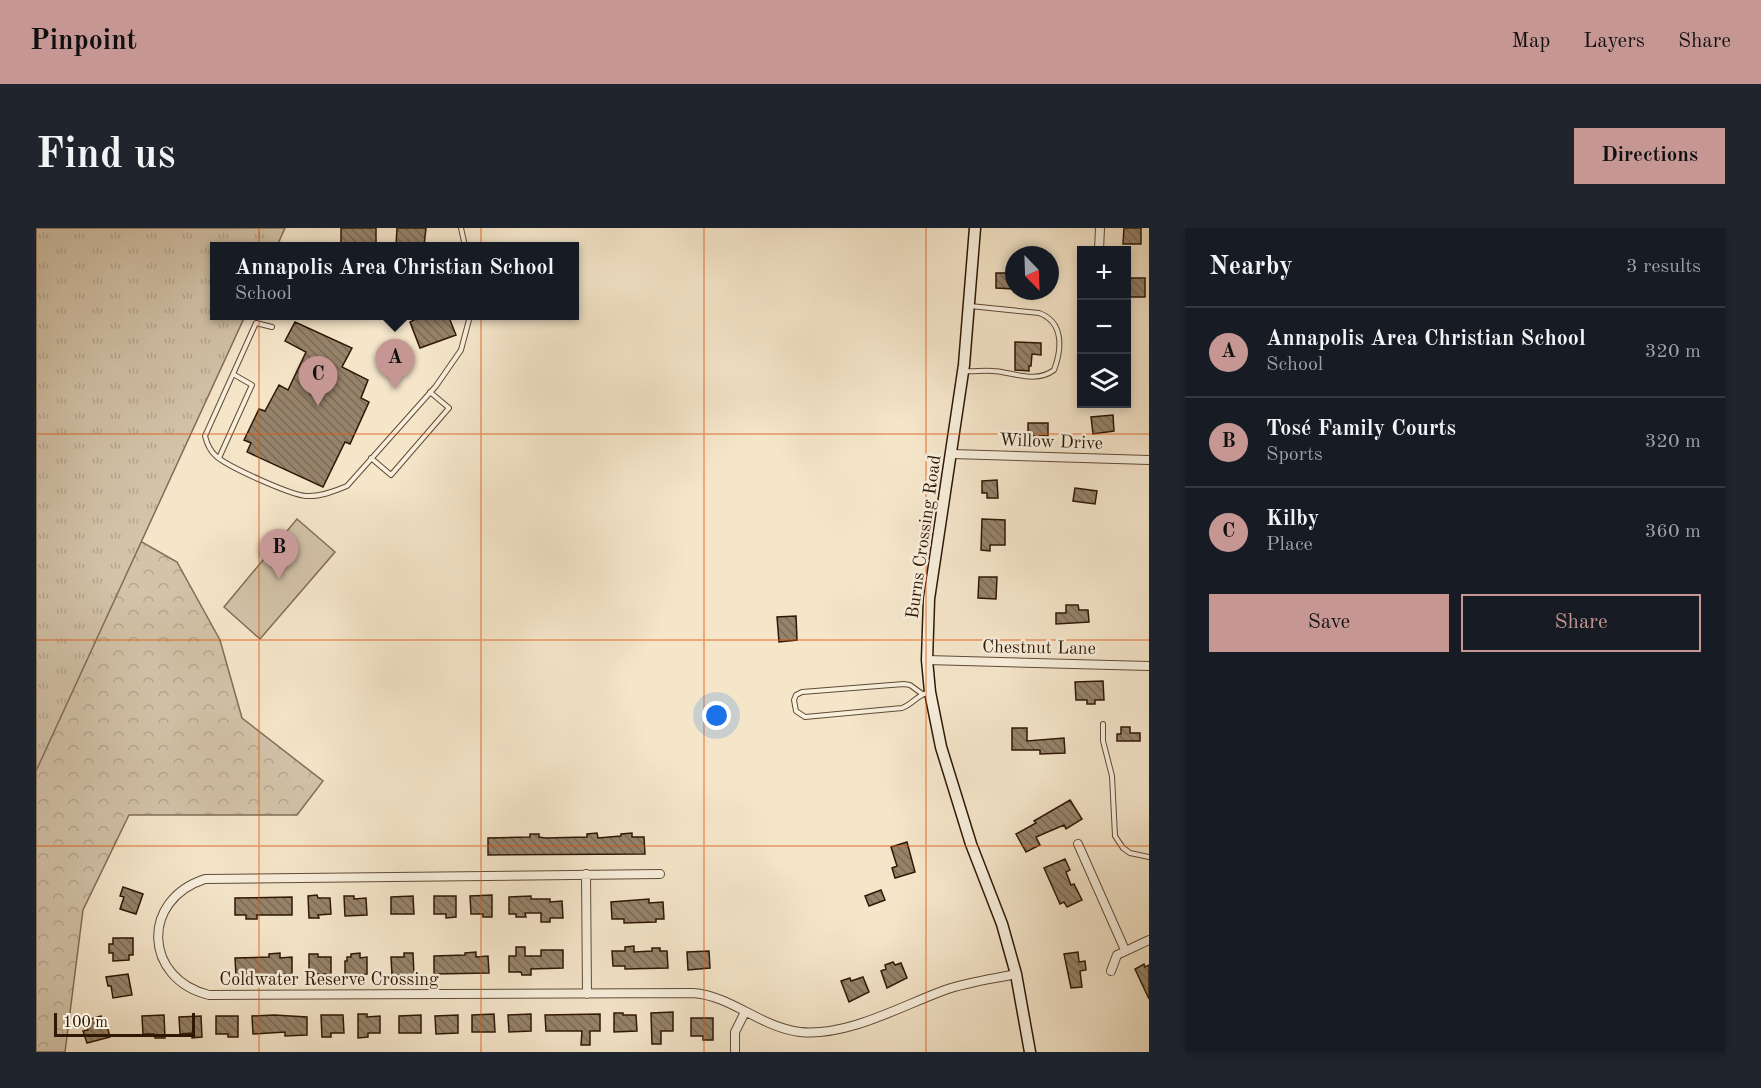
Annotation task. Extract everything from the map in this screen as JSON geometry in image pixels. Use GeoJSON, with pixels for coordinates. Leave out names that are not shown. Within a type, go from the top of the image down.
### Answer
{"type":"FeatureCollection","features":[{"type":"Feature","properties":{"kind":"street","name":"Burns Crossing Road"},"geometry":{"type":"LineString","coordinates":[[975,228],[963,371],[929,599],[926,693],[956,801],[1002,924],[1016,974],[1030,1052]]}},
{"type":"Feature","properties":{"kind":"street"},"geometry":{"type":"LineString","coordinates":[[1099,246],[1100,228]]}},
{"type":"Feature","properties":{"kind":"street","name":"Willow Drive"},"geometry":{"type":"LineString","coordinates":[[952,454],[1149,460]]}},
{"type":"Feature","properties":{"kind":"street","name":"Chestnut Lane"},"geometry":{"type":"LineString","coordinates":[[927,660],[1149,666]]}},
{"type":"Feature","properties":{"kind":"street"},"geometry":{"type":"LineString","coordinates":[[1078,844],[1125,950]]}},
{"type":"Feature","properties":{"kind":"street"},"geometry":{"type":"LineString","coordinates":[[586,874],[587,994]]}},
{"type":"Feature","properties":{"kind":"street","name":"Coldwater Reserve Crossing"},"geometry":{"type":"LineString","coordinates":[[660,874],[204,879],[186,886],[169,901],[162,918],[159,940],[164,961],[177,980],[196,992],[209,995],[708,994],[759,1020],[791,1030],[818,1032],[849,1026],[959,986],[1016,974]]}},
{"type":"Feature","properties":{"kind":"street"},"geometry":{"type":"LineString","coordinates":[[1111,971],[1117,955],[1149,940]]}},
{"type":"Feature","properties":{"kind":"street"},"geometry":{"type":"LineString","coordinates":[[735,1052],[735,1032],[745,1012]]}},
{"type":"Feature","properties":{"kind":"lane"},"geometry":{"type":"LineString","coordinates":[[963,371],[993,371],[1028,377],[1046,375],[1054,370],[1058,348],[1056,326],[1048,316],[1039,313],[969,306]]}},
{"type":"Feature","properties":{"kind":"lane"},"geometry":{"type":"LineString","coordinates":[[272,327],[256,323],[206,436],[208,446],[219,458],[292,493],[307,496],[333,492],[347,486],[430,392],[461,350],[469,320]]}},
{"type":"Feature","properties":{"kind":"lane"},"geometry":{"type":"LineString","coordinates":[[219,458],[252,384],[233,374]]}},
{"type":"Feature","properties":{"kind":"lane"},"geometry":{"type":"LineString","coordinates":[[372,458],[391,475],[449,408],[430,392]]}},
{"type":"Feature","properties":{"kind":"lane"},"geometry":{"type":"LineString","coordinates":[[904,684],[926,693],[902,708],[805,717],[796,711],[794,700],[796,695],[802,692],[904,684]]}},
{"type":"Feature","properties":{"kind":"lane"},"geometry":{"type":"LineString","coordinates":[[1103,724],[1103,741],[1112,776],[1114,836],[1130,853],[1149,856]]}},
{"type":"Feature","properties":{"kind":"green space"},"geometry":{"type":"Polygon","coordinates":[[[36,228],[210,245],[210,320],[214,320],[140,541],[177,562],[220,640],[242,718],[323,781],[297,815],[129,815],[83,910],[65,1052],[36,1052],[36,228]]]}},
{"type":"Feature","properties":{"kind":"green space"},"geometry":{"type":"Polygon","coordinates":[[[36,228],[285,228],[279,242],[210,242],[210,320],[243,320],[36,771],[36,228]]]}},
{"type":"Feature","properties":{"kind":"green space"},"geometry":{"type":"Polygon","coordinates":[[[297,519],[335,552],[260,639],[224,607],[297,519]]]}},
{"type":"Feature","properties":{"kind":"building"},"geometry":{"type":"Polygon","coordinates":[[[341,228],[376,228],[376,242],[341,242],[341,228]]]}},
{"type":"Feature","properties":{"kind":"building"},"geometry":{"type":"Polygon","coordinates":[[[397,228],[426,228],[424,242],[396,242],[397,228]]]}},
{"type":"Feature","properties":{"kind":"building"},"geometry":{"type":"Polygon","coordinates":[[[1124,228],[1141,228],[1141,244],[1123,244],[1124,228]]]}},
{"type":"Feature","properties":{"kind":"building"},"geometry":{"type":"Polygon","coordinates":[[[996,273],[1005,273],[1005,288],[996,288],[996,273]]]}},
{"type":"Feature","properties":{"kind":"building"},"geometry":{"type":"Polygon","coordinates":[[[1131,278],[1145,278],[1145,297],[1131,297],[1131,278]]]}},
{"type":"Feature","properties":{"kind":"building"},"geometry":{"type":"Polygon","coordinates":[[[450,320],[456,335],[420,348],[410,322],[450,320]]]}},
{"type":"Feature","properties":{"kind":"building"},"geometry":{"type":"Polygon","coordinates":[[[295,322],[352,348],[342,367],[368,380],[361,398],[369,402],[350,444],[345,442],[323,487],[247,452],[251,443],[244,440],[259,409],[265,411],[279,385],[288,390],[306,352],[285,341],[295,322]]]}},
{"type":"Feature","properties":{"kind":"building"},"geometry":{"type":"Polygon","coordinates":[[[1015,342],[1041,343],[1041,355],[1032,354],[1029,371],[1015,370],[1015,342]]]}},
{"type":"Feature","properties":{"kind":"building"},"geometry":{"type":"Polygon","coordinates":[[[1113,415],[1114,431],[1093,434],[1091,417],[1113,415]]]}},
{"type":"Feature","properties":{"kind":"building"},"geometry":{"type":"Polygon","coordinates":[[[1028,423],[1048,423],[1048,436],[1028,436],[1028,423]]]}},
{"type":"Feature","properties":{"kind":"building"},"geometry":{"type":"Polygon","coordinates":[[[997,480],[998,498],[987,498],[987,493],[982,493],[982,481],[997,480]]]}},
{"type":"Feature","properties":{"kind":"building"},"geometry":{"type":"Polygon","coordinates":[[[1075,488],[1097,491],[1095,504],[1073,501],[1075,488]]]}},
{"type":"Feature","properties":{"kind":"building"},"geometry":{"type":"Polygon","coordinates":[[[982,519],[1005,520],[1005,545],[990,545],[990,551],[981,550],[982,519]]]}},
{"type":"Feature","properties":{"kind":"building"},"geometry":{"type":"Polygon","coordinates":[[[979,577],[997,577],[996,599],[978,598],[979,577]]]}},
{"type":"Feature","properties":{"kind":"building"},"geometry":{"type":"Polygon","coordinates":[[[1066,605],[1078,605],[1079,610],[1088,610],[1089,622],[1056,624],[1056,613],[1066,613],[1066,605]]]}},
{"type":"Feature","properties":{"kind":"building"},"geometry":{"type":"Polygon","coordinates":[[[796,616],[797,640],[779,642],[777,617],[796,616]]]}},
{"type":"Feature","properties":{"kind":"building"},"geometry":{"type":"Polygon","coordinates":[[[1103,681],[1104,700],[1095,700],[1095,704],[1087,704],[1087,700],[1076,700],[1075,682],[1103,681]]]}},
{"type":"Feature","properties":{"kind":"building"},"geometry":{"type":"Polygon","coordinates":[[[1121,727],[1130,727],[1130,733],[1140,733],[1140,741],[1117,741],[1117,734],[1121,734],[1121,727]]]}},
{"type":"Feature","properties":{"kind":"building"},"geometry":{"type":"Polygon","coordinates":[[[1012,728],[1027,728],[1027,741],[1064,738],[1065,753],[1040,754],[1040,750],[1012,750],[1012,728]]]}},
{"type":"Feature","properties":{"kind":"building"},"geometry":{"type":"Polygon","coordinates":[[[1070,800],[1082,819],[1066,829],[1064,825],[1036,837],[1040,845],[1026,852],[1016,834],[1070,800]]]}},
{"type":"Feature","properties":{"kind":"building"},"geometry":{"type":"Polygon","coordinates":[[[597,833],[598,838],[632,833],[632,837],[644,837],[645,854],[488,855],[488,838],[530,837],[530,834],[539,834],[539,837],[545,838],[587,837],[587,834],[597,833]]]}},
{"type":"Feature","properties":{"kind":"building"},"geometry":{"type":"Polygon","coordinates":[[[907,842],[915,872],[895,878],[892,868],[897,866],[891,847],[907,842]]]}},
{"type":"Feature","properties":{"kind":"building"},"geometry":{"type":"Polygon","coordinates":[[[1065,859],[1070,870],[1066,872],[1071,885],[1074,884],[1082,900],[1067,907],[1064,902],[1060,904],[1044,868],[1065,859]]]}},
{"type":"Feature","properties":{"kind":"building"},"geometry":{"type":"Polygon","coordinates":[[[123,887],[143,894],[136,914],[120,909],[124,897],[120,896],[123,887]]]}},
{"type":"Feature","properties":{"kind":"building"},"geometry":{"type":"Polygon","coordinates":[[[881,890],[885,900],[869,906],[865,896],[881,890]]]}},
{"type":"Feature","properties":{"kind":"building"},"geometry":{"type":"Polygon","coordinates":[[[317,895],[318,898],[330,898],[331,914],[309,918],[308,896],[317,895]]]}},
{"type":"Feature","properties":{"kind":"building"},"geometry":{"type":"Polygon","coordinates":[[[492,895],[492,917],[471,914],[470,896],[492,895]]]}},
{"type":"Feature","properties":{"kind":"building"},"geometry":{"type":"Polygon","coordinates":[[[344,896],[354,896],[354,899],[366,898],[367,915],[345,916],[344,896]]]}},
{"type":"Feature","properties":{"kind":"building"},"geometry":{"type":"Polygon","coordinates":[[[413,896],[414,914],[391,914],[391,897],[413,896]]]}},
{"type":"Feature","properties":{"kind":"building"},"geometry":{"type":"Polygon","coordinates":[[[434,896],[456,896],[456,917],[446,918],[446,914],[434,914],[434,896]]]}},
{"type":"Feature","properties":{"kind":"building"},"geometry":{"type":"Polygon","coordinates":[[[531,896],[531,899],[562,901],[563,918],[550,918],[550,922],[541,922],[541,913],[525,913],[526,917],[509,914],[509,897],[531,896]]]}},
{"type":"Feature","properties":{"kind":"building"},"geometry":{"type":"Polygon","coordinates":[[[292,897],[292,915],[257,915],[257,919],[246,919],[246,915],[235,915],[235,898],[292,897]]]}},
{"type":"Feature","properties":{"kind":"building"},"geometry":{"type":"Polygon","coordinates":[[[649,899],[649,903],[663,902],[664,919],[656,919],[656,922],[624,923],[624,919],[612,919],[611,902],[649,899]]]}},
{"type":"Feature","properties":{"kind":"building"},"geometry":{"type":"Polygon","coordinates":[[[113,938],[133,938],[133,955],[129,955],[129,960],[113,961],[113,953],[109,953],[109,944],[113,944],[113,938]]]}},
{"type":"Feature","properties":{"kind":"building"},"geometry":{"type":"Polygon","coordinates":[[[634,946],[634,952],[652,951],[652,948],[667,951],[668,968],[625,969],[625,966],[613,966],[612,951],[625,951],[625,947],[634,946]]]}},
{"type":"Feature","properties":{"kind":"building"},"geometry":{"type":"Polygon","coordinates":[[[516,947],[525,947],[525,956],[541,956],[541,950],[563,950],[563,968],[531,969],[531,975],[509,972],[509,956],[516,956],[516,947]]]}},
{"type":"Feature","properties":{"kind":"building"},"geometry":{"type":"Polygon","coordinates":[[[709,951],[710,968],[688,970],[687,952],[709,951]]]}},
{"type":"Feature","properties":{"kind":"building"},"geometry":{"type":"Polygon","coordinates":[[[476,952],[476,957],[488,956],[489,973],[434,974],[434,956],[465,955],[465,953],[476,952]]]}},
{"type":"Feature","properties":{"kind":"building"},"geometry":{"type":"Polygon","coordinates":[[[1078,952],[1079,962],[1085,961],[1086,970],[1080,971],[1082,987],[1071,988],[1064,954],[1078,952]]]}},
{"type":"Feature","properties":{"kind":"building"},"geometry":{"type":"Polygon","coordinates":[[[280,953],[280,958],[292,957],[292,974],[236,976],[235,958],[269,957],[269,954],[280,953]]]}},
{"type":"Feature","properties":{"kind":"building"},"geometry":{"type":"Polygon","coordinates":[[[360,953],[360,958],[367,957],[367,974],[345,975],[347,957],[360,953]]]}},
{"type":"Feature","properties":{"kind":"building"},"geometry":{"type":"Polygon","coordinates":[[[404,953],[413,953],[414,975],[392,975],[391,957],[404,957],[404,953]]]}},
{"type":"Feature","properties":{"kind":"building"},"geometry":{"type":"Polygon","coordinates":[[[309,954],[331,957],[331,974],[309,974],[309,954]]]}},
{"type":"Feature","properties":{"kind":"building"},"geometry":{"type":"Polygon","coordinates":[[[893,962],[895,965],[901,963],[907,978],[887,988],[881,971],[886,969],[885,965],[893,962]]]}},
{"type":"Feature","properties":{"kind":"building"},"geometry":{"type":"Polygon","coordinates":[[[1144,964],[1145,967],[1149,965],[1149,999],[1135,969],[1144,964]]]}},
{"type":"Feature","properties":{"kind":"building"},"geometry":{"type":"Polygon","coordinates":[[[128,974],[132,995],[113,998],[111,986],[108,986],[106,977],[128,974]]]}},
{"type":"Feature","properties":{"kind":"building"},"geometry":{"type":"Polygon","coordinates":[[[863,977],[869,992],[849,1002],[841,981],[863,977]]]}},
{"type":"Feature","properties":{"kind":"building"},"geometry":{"type":"Polygon","coordinates":[[[673,1012],[673,1031],[661,1031],[661,1044],[652,1044],[651,1013],[673,1012]]]}},
{"type":"Feature","properties":{"kind":"building"},"geometry":{"type":"Polygon","coordinates":[[[614,1013],[636,1015],[637,1031],[614,1032],[614,1013]]]}},
{"type":"Feature","properties":{"kind":"building"},"geometry":{"type":"Polygon","coordinates":[[[358,1014],[367,1014],[367,1017],[380,1016],[380,1033],[368,1033],[368,1037],[358,1038],[358,1014]]]}},
{"type":"Feature","properties":{"kind":"building"},"geometry":{"type":"Polygon","coordinates":[[[494,1014],[495,1032],[472,1032],[472,1015],[494,1014]]]}},
{"type":"Feature","properties":{"kind":"building"},"geometry":{"type":"Polygon","coordinates":[[[531,1014],[531,1031],[509,1032],[508,1015],[531,1014]]]}},
{"type":"Feature","properties":{"kind":"building"},"geometry":{"type":"Polygon","coordinates":[[[600,1014],[600,1031],[590,1031],[590,1045],[581,1045],[582,1031],[546,1031],[545,1015],[600,1014]]]}},
{"type":"Feature","properties":{"kind":"building"},"geometry":{"type":"Polygon","coordinates":[[[164,1015],[165,1038],[155,1038],[154,1034],[143,1034],[142,1016],[164,1015]]]}},
{"type":"Feature","properties":{"kind":"building"},"geometry":{"type":"Polygon","coordinates":[[[321,1015],[343,1015],[344,1033],[331,1033],[331,1037],[322,1037],[321,1015]]]}},
{"type":"Feature","properties":{"kind":"building"},"geometry":{"type":"Polygon","coordinates":[[[421,1015],[421,1033],[399,1033],[399,1016],[421,1015]]]}},
{"type":"Feature","properties":{"kind":"building"},"geometry":{"type":"Polygon","coordinates":[[[458,1015],[458,1033],[436,1034],[435,1016],[458,1015]]]}},
{"type":"Feature","properties":{"kind":"building"},"geometry":{"type":"Polygon","coordinates":[[[101,1016],[102,1022],[106,1022],[110,1037],[87,1043],[83,1031],[88,1030],[85,1021],[101,1016]]]}},
{"type":"Feature","properties":{"kind":"building"},"geometry":{"type":"Polygon","coordinates":[[[201,1016],[202,1037],[192,1038],[192,1033],[180,1034],[179,1017],[201,1016]]]}},
{"type":"Feature","properties":{"kind":"building"},"geometry":{"type":"Polygon","coordinates":[[[216,1016],[238,1016],[238,1037],[216,1034],[216,1016]]]}},
{"type":"Feature","properties":{"kind":"building"},"geometry":{"type":"Polygon","coordinates":[[[252,1016],[307,1017],[307,1035],[285,1036],[285,1032],[253,1034],[252,1016]]]}},
{"type":"Feature","properties":{"kind":"building"},"geometry":{"type":"Polygon","coordinates":[[[691,1018],[713,1018],[713,1040],[703,1040],[703,1036],[691,1036],[691,1018]]]}},
{"type":"Feature","properties":{"kind":"place","name":"Annapolis Area Christian School"},"geometry":{"type":"Point","coordinates":[395,389]}},
{"type":"Feature","properties":{"kind":"place","name":"Kilby"},"geometry":{"type":"Point","coordinates":[318,406]}},
{"type":"Feature","properties":{"kind":"place","name":"Tosé Family Courts"},"geometry":{"type":"Point","coordinates":[279,579]}}]}
